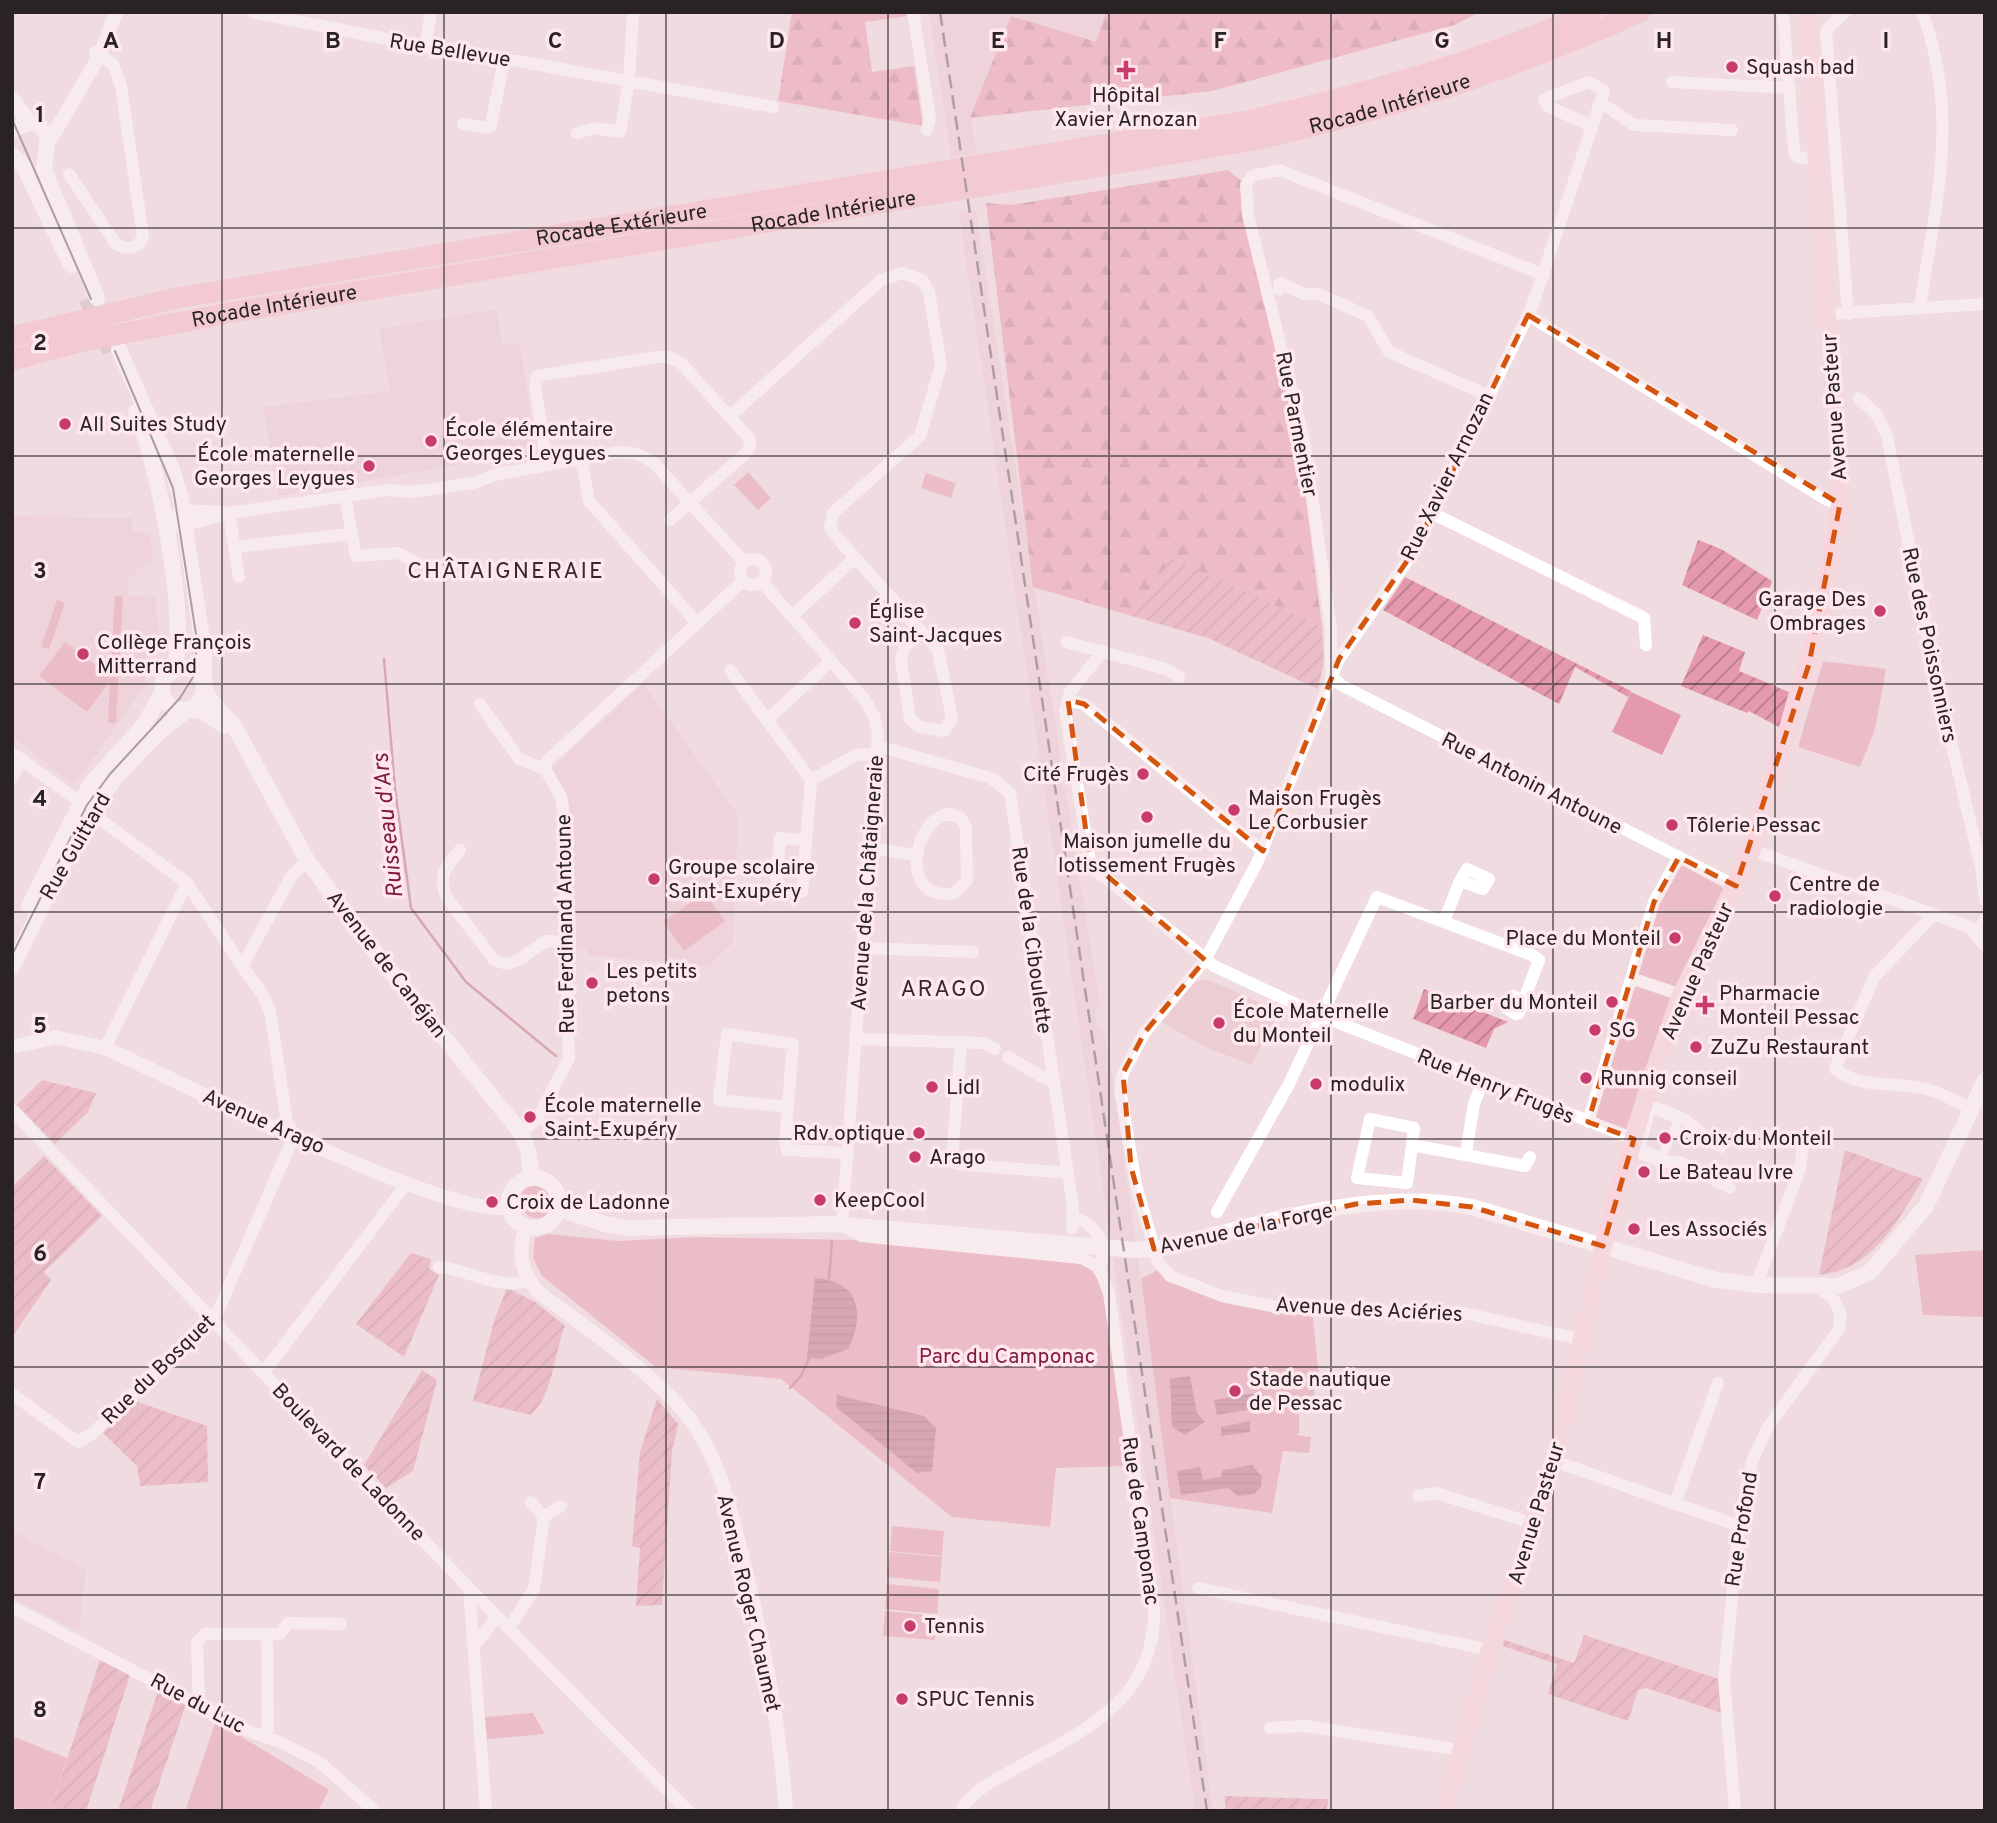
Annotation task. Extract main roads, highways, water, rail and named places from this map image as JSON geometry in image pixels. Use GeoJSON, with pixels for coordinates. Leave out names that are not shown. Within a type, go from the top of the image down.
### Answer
{"type":"FeatureCollection","features":[{"type":"Feature","properties":{"kind":"highway","name":"Rocade Extérieure"},"geometry":{"type":"LineString","coordinates":[[12,337],[177,298],[889,182],[988,176],[1352,97],[1451,68],[1591,12]]}},
{"type":"Feature","properties":{"kind":"highway","name":"Rocade Intérieure"},"geometry":{"type":"LineString","coordinates":[[12,360],[79,342],[223,314],[895,202],[988,176],[1249,141],[1355,117],[1479,79],[1558,50],[1640,12]]}},
{"type":"Feature","properties":{"kind":"main road","name":"Avenue Pasteur"},"geometry":{"type":"LineString","coordinates":[[1444,1811],[1490,1650],[1535,1524],[1554,1461],[1603,1246],[1643,1105],[1681,995],[1752,850],[1823,612],[1840,504],[1840,433],[1827,314],[1807,13]]}},
{"type":"Feature","properties":{"kind":"main road"},"geometry":{"type":"LineString","coordinates":[[12,99],[32,123],[45,130],[47,148],[44,169],[92,298],[16,158]]}},
{"type":"Feature","properties":{"kind":"main road"},"geometry":{"type":"LineString","coordinates":[[12,130],[32,123]]}},
{"type":"Feature","properties":{"kind":"main road"},"geometry":{"type":"LineString","coordinates":[[16,158],[32,163],[47,148]]}},
{"type":"Feature","properties":{"kind":"main road"},"geometry":{"type":"LineString","coordinates":[[162,693],[164,680],[175,669],[180,640],[164,522],[142,426],[115,351],[173,469],[185,519],[204,652],[204,684],[199,703],[187,710]]}},
{"type":"Feature","properties":{"kind":"main road","name":"Avenue de Canéjan"},"geometry":{"type":"LineString","coordinates":[[175,669],[191,669],[199,675],[208,696],[234,726],[242,746],[307,860],[372,948],[521,1133],[530,1157],[532,1178]]}},
{"type":"Feature","properties":{"kind":"main road","name":"Avenue de Canéjan"},"geometry":{"type":"LineString","coordinates":[[162,693],[172,707],[201,710],[214,716],[242,746]]}},
{"type":"Feature","properties":{"kind":"main road","name":"Rue Guittard"},"geometry":{"type":"LineString","coordinates":[[12,967],[85,807],[90,785],[144,725],[162,693]]}},
{"type":"Feature","properties":{"kind":"main road","name":"Rue Guittard"},"geometry":{"type":"LineString","coordinates":[[12,941],[85,807],[156,735],[187,710]]}},
{"type":"Feature","properties":{"kind":"main road","name":"Avenue de la Forge"},"geometry":{"type":"LineString","coordinates":[[559,1209],[605,1224],[628,1228],[842,1225],[1094,1249],[1146,1250],[1356,1204],[1411,1200],[1472,1207],[1706,1278],[1759,1285],[1839,1286],[1870,1272],[1926,1206],[1985,1080]]}},
{"type":"Feature","properties":{"kind":"main road"},"geometry":{"type":"LineString","coordinates":[[532,1178],[540,1178],[553,1186],[558,1193],[559,1209],[550,1223],[534,1228],[526,1227],[513,1217],[509,1208],[514,1188],[532,1178]]}},
{"type":"Feature","properties":{"kind":"waterway","name":"Ruisseau d'Ars"},"geometry":{"type":"LineString","coordinates":[[384,659],[395,789],[411,908],[466,982],[556,1056]]}},
{"type":"Feature","properties":{"kind":"waterway","name":"Ruisseau d'Ars"},"geometry":{"type":"LineString","coordinates":[[829,1279],[832,1241]]}},
{"type":"Feature","properties":{"kind":"waterway","name":"Ruisseau d'Ars"},"geometry":{"type":"LineString","coordinates":[[790,1388],[801,1376],[810,1356]]}},
{"type":"Feature","properties":{"kind":"tunnel"},"geometry":{"type":"LineString","coordinates":[[87,299],[110,352]]}},
{"type":"Feature","properties":{"kind":"tram line"},"geometry":{"type":"LineString","coordinates":[[12,119],[91,299]]}},
{"type":"Feature","properties":{"kind":"tram line"},"geometry":{"type":"LineString","coordinates":[[12,955],[87,805],[110,774],[180,698],[193,677],[196,662],[196,634],[173,488],[115,351]]}},
{"type":"Feature","properties":{"kind":"railway"},"geometry":{"type":"LineString","coordinates":[[940,12],[1207,1811]]}},
{"type":"Feature","properties":{"kind":"place","name":"Squash bad"},"geometry":{"type":"Point","coordinates":[1732,67]}},
{"type":"Feature","properties":{"kind":"place","name":"Hôpital Xavier Arnozan"},"geometry":{"type":"Point","coordinates":[1126,70]}},
{"type":"Feature","properties":{"kind":"place","name":"All Suites Study"},"geometry":{"type":"Point","coordinates":[65,424]}},
{"type":"Feature","properties":{"kind":"place","name":"École élémentaire Georges Leygues"},"geometry":{"type":"Point","coordinates":[431,441]}},
{"type":"Feature","properties":{"kind":"place","name":"École maternelle Georges Leygues"},"geometry":{"type":"Point","coordinates":[369,466]}},
{"type":"Feature","properties":{"kind":"place","name":"Garage Des Ombrages"},"geometry":{"type":"Point","coordinates":[1880,611]}},
{"type":"Feature","properties":{"kind":"place","name":"Église Saint-Jacques"},"geometry":{"type":"Point","coordinates":[855,623]}},
{"type":"Feature","properties":{"kind":"place","name":"Collège François Mitterrand"},"geometry":{"type":"Point","coordinates":[83,654]}},
{"type":"Feature","properties":{"kind":"place","name":"Cité Frugès"},"geometry":{"type":"Point","coordinates":[1143,774]}},
{"type":"Feature","properties":{"kind":"place","name":"Maison Frugès Le Corbusier"},"geometry":{"type":"Point","coordinates":[1234,810]}},
{"type":"Feature","properties":{"kind":"place","name":"Maison jumelle du lotissement Frugès"},"geometry":{"type":"Point","coordinates":[1147,817]}},
{"type":"Feature","properties":{"kind":"place","name":"Tôlerie Pessac"},"geometry":{"type":"Point","coordinates":[1672,825]}},
{"type":"Feature","properties":{"kind":"place","name":"Groupe scolaire Saint-Exupéry"},"geometry":{"type":"Point","coordinates":[654,879]}},
{"type":"Feature","properties":{"kind":"place","name":"Centre de radiologie"},"geometry":{"type":"Point","coordinates":[1775,896]}},
{"type":"Feature","properties":{"kind":"place","name":"Place du Monteil"},"geometry":{"type":"Point","coordinates":[1675,938]}},
{"type":"Feature","properties":{"kind":"place","name":"Les petits petons"},"geometry":{"type":"Point","coordinates":[592,983]}},
{"type":"Feature","properties":{"kind":"place","name":"Barber du Monteil"},"geometry":{"type":"Point","coordinates":[1612,1002]}},
{"type":"Feature","properties":{"kind":"place","name":"Pharmacie Monteil Pessac"},"geometry":{"type":"Point","coordinates":[1705,1005]}},
{"type":"Feature","properties":{"kind":"place","name":"École Maternelle du Monteil"},"geometry":{"type":"Point","coordinates":[1219,1023]}},
{"type":"Feature","properties":{"kind":"place","name":"SG"},"geometry":{"type":"Point","coordinates":[1595,1030]}},
{"type":"Feature","properties":{"kind":"place","name":"ZuZu Restaurant"},"geometry":{"type":"Point","coordinates":[1696,1047]}},
{"type":"Feature","properties":{"kind":"place","name":"Runnig conseil"},"geometry":{"type":"Point","coordinates":[1586,1078]}},
{"type":"Feature","properties":{"kind":"place","name":"modulix"},"geometry":{"type":"Point","coordinates":[1316,1084]}},
{"type":"Feature","properties":{"kind":"place","name":"Lidl"},"geometry":{"type":"Point","coordinates":[932,1087]}},
{"type":"Feature","properties":{"kind":"place","name":"École maternelle Saint-Exupéry"},"geometry":{"type":"Point","coordinates":[530,1117]}},
{"type":"Feature","properties":{"kind":"place","name":"Rdv optique"},"geometry":{"type":"Point","coordinates":[919,1133]}},
{"type":"Feature","properties":{"kind":"place","name":"Croix du Monteil"},"geometry":{"type":"Point","coordinates":[1665,1138]}},
{"type":"Feature","properties":{"kind":"place","name":"Arago"},"geometry":{"type":"Point","coordinates":[915,1157]}},
{"type":"Feature","properties":{"kind":"place","name":"Le Bateau Ivre"},"geometry":{"type":"Point","coordinates":[1644,1172]}},
{"type":"Feature","properties":{"kind":"place","name":"KeepCool"},"geometry":{"type":"Point","coordinates":[820,1200]}},
{"type":"Feature","properties":{"kind":"place","name":"Croix de Ladonne"},"geometry":{"type":"Point","coordinates":[492,1202]}},
{"type":"Feature","properties":{"kind":"place","name":"Les Associés"},"geometry":{"type":"Point","coordinates":[1634,1229]}},
{"type":"Feature","properties":{"kind":"place","name":"Stade nautique de Pessac"},"geometry":{"type":"Point","coordinates":[1235,1391]}},
{"type":"Feature","properties":{"kind":"place","name":"Tennis"},"geometry":{"type":"Point","coordinates":[910,1626]}},
{"type":"Feature","properties":{"kind":"place","name":"SPUC Tennis"},"geometry":{"type":"Point","coordinates":[902,1699]}},
{"type":"Feature","properties":{"kind":"district","name":"CHÂTAIGNERAIE"},"geometry":{"type":"Point","coordinates":[506,570]}},
{"type":"Feature","properties":{"kind":"district","name":"ARAGO"},"geometry":{"type":"Point","coordinates":[944,988]}},
{"type":"Feature","properties":{"kind":"park label","name":"Parc du Camponac"},"geometry":{"type":"Point","coordinates":[1007,1356]}}]}
